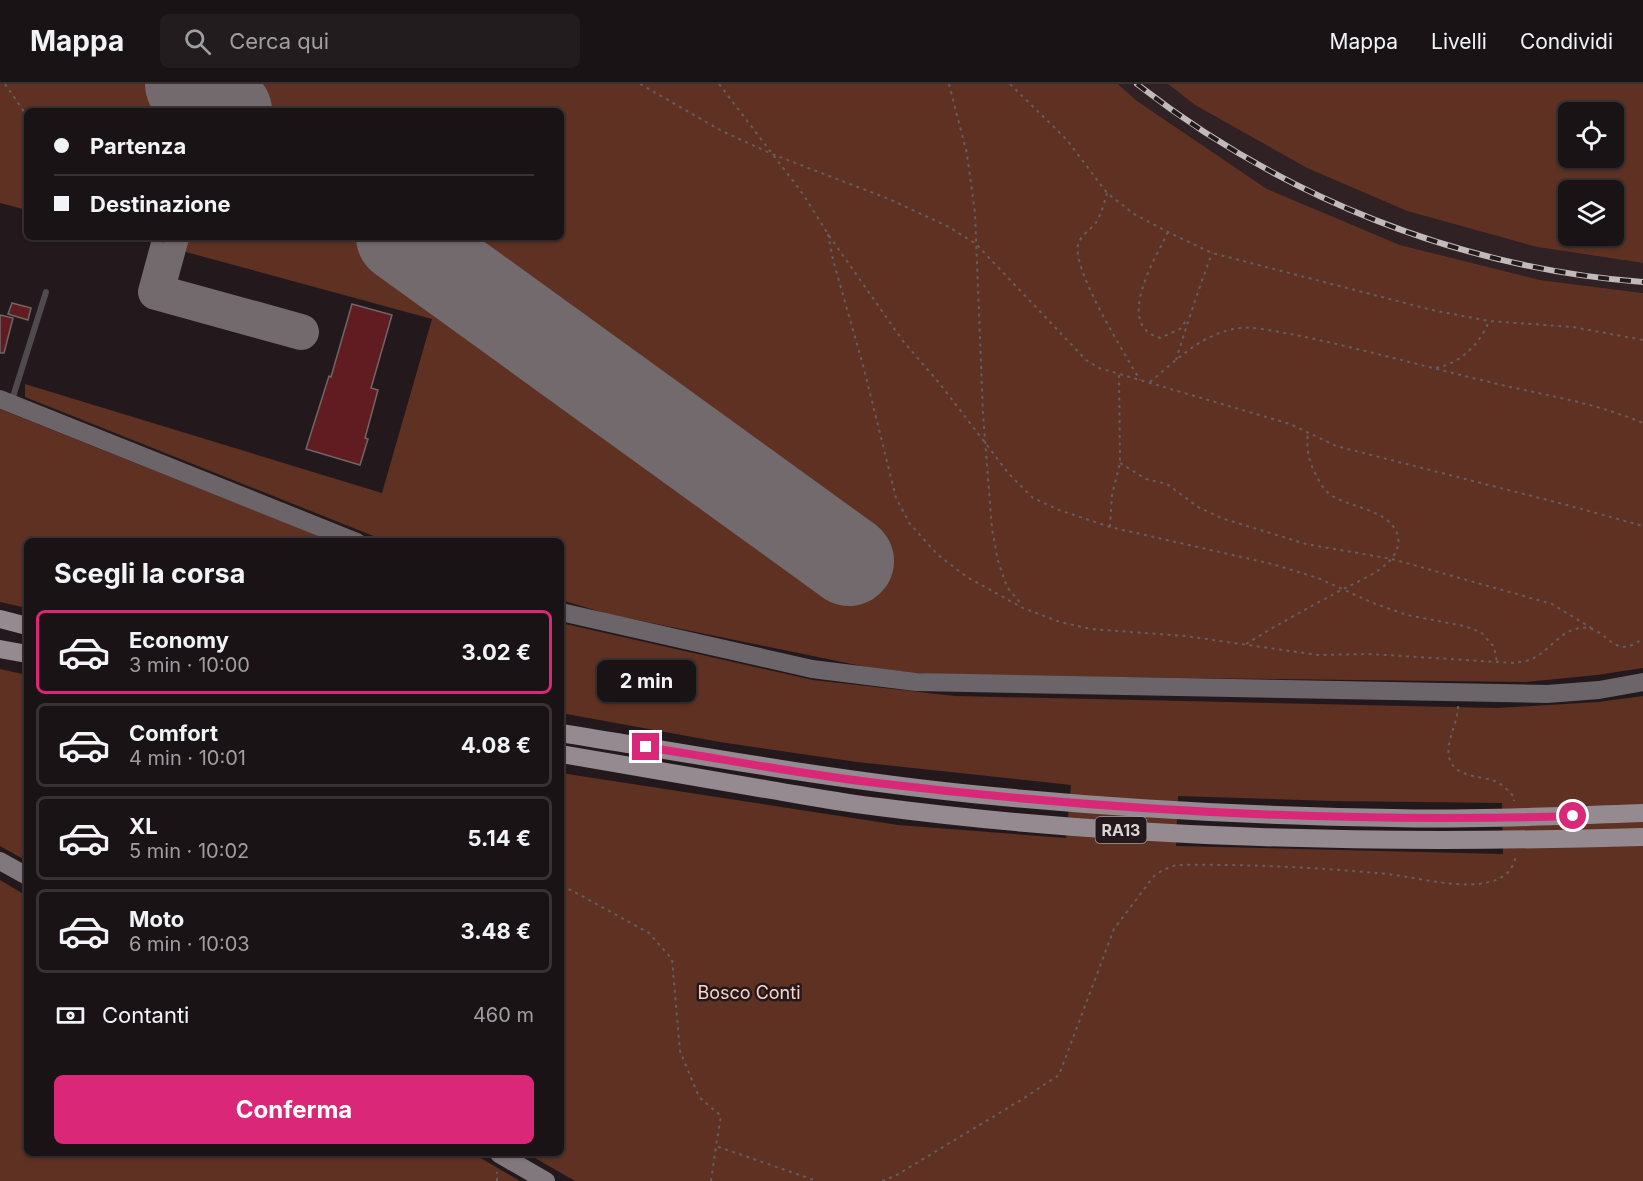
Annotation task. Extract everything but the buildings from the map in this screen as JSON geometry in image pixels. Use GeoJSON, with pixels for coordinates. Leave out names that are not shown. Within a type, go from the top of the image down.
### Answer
{"type":"FeatureCollection","features":[{"type":"Feature","properties":{"kind":"highway"},"geometry":{"type":"LineString","coordinates":[[0,619],[24,625]]}},
{"type":"Feature","properties":{"kind":"highway"},"geometry":{"type":"LineString","coordinates":[[0,626],[24,630]]}},
{"type":"Feature","properties":{"kind":"highway"},"geometry":{"type":"LineString","coordinates":[[0,649],[24,653]]}},
{"type":"Feature","properties":{"kind":"highway","name":"RA13"},"geometry":{"type":"LineString","coordinates":[[564,733],[874,783],[1069,803],[1178,810],[1393,818],[1503,818],[1643,813]]}},
{"type":"Feature","properties":{"kind":"highway","name":"RA13"},"geometry":{"type":"LineString","coordinates":[[564,755],[877,807],[1067,826],[1176,834],[1391,840],[1510,847],[1643,837]]}},
{"type":"Feature","properties":{"kind":"main road"},"geometry":{"type":"LineString","coordinates":[[5,401],[347,538]]}},
{"type":"Feature","properties":{"kind":"main road"},"geometry":{"type":"LineString","coordinates":[[564,613],[812,669],[916,682],[1458,694],[1547,694],[1599,690],[1643,682]]}},
{"type":"Feature","properties":{"kind":"main road"},"geometry":{"type":"LineString","coordinates":[[0,861],[24,874]]}},
{"type":"Feature","properties":{"kind":"main road"},"geometry":{"type":"LineString","coordinates":[[502,1156],[546,1181]]}},
{"type":"Feature","properties":{"kind":"lane"},"geometry":{"type":"LineString","coordinates":[[5,401],[46,292]]}},
{"type":"Feature","properties":{"kind":"path"},"geometry":{"type":"LineString","coordinates":[[6,84],[24,111]]}},
{"type":"Feature","properties":{"kind":"path"},"geometry":{"type":"LineString","coordinates":[[640,84],[722,131],[772,154],[889,199],[949,227],[976,244],[1086,360],[1100,368],[1290,424],[1336,446],[1643,526]]}},
{"type":"Feature","properties":{"kind":"path"},"geometry":{"type":"LineString","coordinates":[[719,84],[803,194],[828,234],[903,341],[940,384],[1009,474],[1033,498],[1059,510],[1110,527],[1272,564],[1318,578],[1373,603],[1407,615],[1464,626],[1481,632],[1494,647],[1497,662]]}},
{"type":"Feature","properties":{"kind":"path"},"geometry":{"type":"LineString","coordinates":[[949,84],[967,154],[975,213],[983,414],[992,529],[998,561],[1007,586],[1023,608]]}},
{"type":"Feature","properties":{"kind":"path"},"geometry":{"type":"LineString","coordinates":[[1010,84],[1067,140],[1107,193],[1134,214],[1212,253],[1368,294],[1490,321],[1572,327],[1643,340]]}},
{"type":"Feature","properties":{"kind":"path"},"geometry":{"type":"LineString","coordinates":[[1107,193],[1096,223],[1078,245],[1079,260],[1092,295],[1140,380]]}},
{"type":"Feature","properties":{"kind":"path"},"geometry":{"type":"LineString","coordinates":[[1168,232],[1141,294],[1138,313],[1142,327],[1150,335],[1160,338],[1180,329],[1188,318]]}},
{"type":"Feature","properties":{"kind":"path"},"geometry":{"type":"LineString","coordinates":[[828,234],[896,498],[910,524],[938,555],[967,577],[1023,608],[1060,622],[1091,629],[1185,636],[1318,655],[1369,654],[1514,663],[1533,658],[1565,634],[1580,628],[1593,629]]}},
{"type":"Feature","properties":{"kind":"path"},"geometry":{"type":"LineString","coordinates":[[160,240],[168,246]]}},
{"type":"Feature","properties":{"kind":"path"},"geometry":{"type":"LineString","coordinates":[[1176,360],[1188,318],[1197,299],[1212,253]]}},
{"type":"Feature","properties":{"kind":"path"},"geometry":{"type":"LineString","coordinates":[[1433,369],[1447,366],[1471,350],[1484,335],[1490,321]]}},
{"type":"Feature","properties":{"kind":"path"},"geometry":{"type":"LineString","coordinates":[[1149,382],[1209,336],[1235,329],[1261,329],[1321,340],[1433,369],[1579,401],[1617,412],[1643,423]]}},
{"type":"Feature","properties":{"kind":"path"},"geometry":{"type":"LineString","coordinates":[[1110,527],[1113,495],[1120,463],[1119,375]]}},
{"type":"Feature","properties":{"kind":"path"},"geometry":{"type":"LineString","coordinates":[[1244,645],[1371,574],[1392,559],[1399,546],[1397,534],[1391,523],[1378,515],[1332,496],[1322,486],[1312,468],[1306,446],[1308,433]]}},
{"type":"Feature","properties":{"kind":"path"},"geometry":{"type":"LineString","coordinates":[[1120,463],[1146,480],[1167,484],[1198,507],[1221,518],[1306,544],[1392,559],[1552,604],[1621,647],[1632,647],[1643,638]]}},
{"type":"Feature","properties":{"kind":"path"},"geometry":{"type":"LineString","coordinates":[[1458,694],[1458,714],[1449,747],[1452,764],[1471,776],[1502,785],[1514,797],[1514,801]]}},
{"type":"Feature","properties":{"kind":"path"},"geometry":{"type":"LineString","coordinates":[[882,1181],[895,1176],[1059,1075],[1114,929],[1154,876],[1163,870],[1176,865],[1297,867],[1477,884],[1488,883],[1504,876],[1515,862],[1510,847]]}},
{"type":"Feature","properties":{"kind":"path"},"geometry":{"type":"LineString","coordinates":[[564,889],[571,890],[649,933],[672,959],[680,1052],[699,1097],[721,1116],[711,1181]]}},
{"type":"Feature","properties":{"kind":"path"},"geometry":{"type":"LineString","coordinates":[[716,1146],[817,1181]]}},
{"type":"Feature","properties":{"kind":"shaded area"},"geometry":{"type":"Polygon","coordinates":[[[1118,84],[1168,84],[1195,105],[1307,168],[1407,211],[1537,247],[1643,263],[1643,293],[1540,280],[1400,245],[1267,189],[1137,101],[1118,84]]]}},
{"type":"Feature","properties":{"kind":"green space"},"geometry":{"type":"Polygon","coordinates":[[[0,84],[1118,84],[1137,101],[1267,189],[1400,245],[1540,280],[1643,293],[1643,668],[1526,682],[937,675],[871,668],[608,614],[564,601],[564,538],[378,538],[25,397],[25,384],[382,493],[432,319],[142,240],[564,240],[564,108],[24,108],[24,209],[0,203],[0,84]]]}},
{"type":"Feature","properties":{"kind":"green space"},"geometry":{"type":"Polygon","coordinates":[[[1168,84],[1643,84],[1643,263],[1537,247],[1407,211],[1307,168],[1195,105],[1168,84]]]}},
{"type":"Feature","properties":{"kind":"green space"},"geometry":{"type":"Polygon","coordinates":[[[0,409],[323,538],[24,538],[24,607],[0,602],[0,409]]]}},
{"type":"Feature","properties":{"kind":"green space","name":"Bosco Conti"},"geometry":{"type":"Polygon","coordinates":[[[564,624],[813,680],[955,696],[1497,708],[1598,702],[1643,696],[1643,1181],[575,1181],[531,1156],[564,1156],[564,773],[898,825],[1066,838],[1071,785],[857,762],[720,742],[564,714],[564,624]],[[1178,796],[1176,846],[1503,854],[1502,803],[1178,796]]]}},
{"type":"Feature","properties":{"kind":"green space"},"geometry":{"type":"Polygon","coordinates":[[[0,669],[24,674],[24,859],[0,846],[0,669]]]}},
{"type":"Feature","properties":{"kind":"green space"},"geometry":{"type":"Polygon","coordinates":[[[0,880],[24,894],[24,1156],[477,1156],[520,1181],[0,1181],[0,880]]]}},
{"type":"Feature","properties":{"kind":"taxiway"},"geometry":{"type":"LineString","coordinates":[[170,240],[156,292],[301,332]]}},
{"type":"Feature","properties":{"kind":"runway"},"geometry":{"type":"LineString","coordinates":[[190,84],[223,108]]}},
{"type":"Feature","properties":{"kind":"runway"},"geometry":{"type":"LineString","coordinates":[[405,240],[849,561]]}},
{"type":"Feature","properties":{"kind":"railway"},"geometry":{"type":"LineString","coordinates":[[1137,84],[1193,124],[1251,161],[1312,193],[1375,220],[1440,243],[1507,261],[1574,274],[1643,282]]}},
{"type":"Feature","properties":{"kind":"route"},"geometry":{"type":"LineString","coordinates":[[646,747],[874,783],[1069,803],[1282,815],[1393,818],[1573,816]]}}]}
